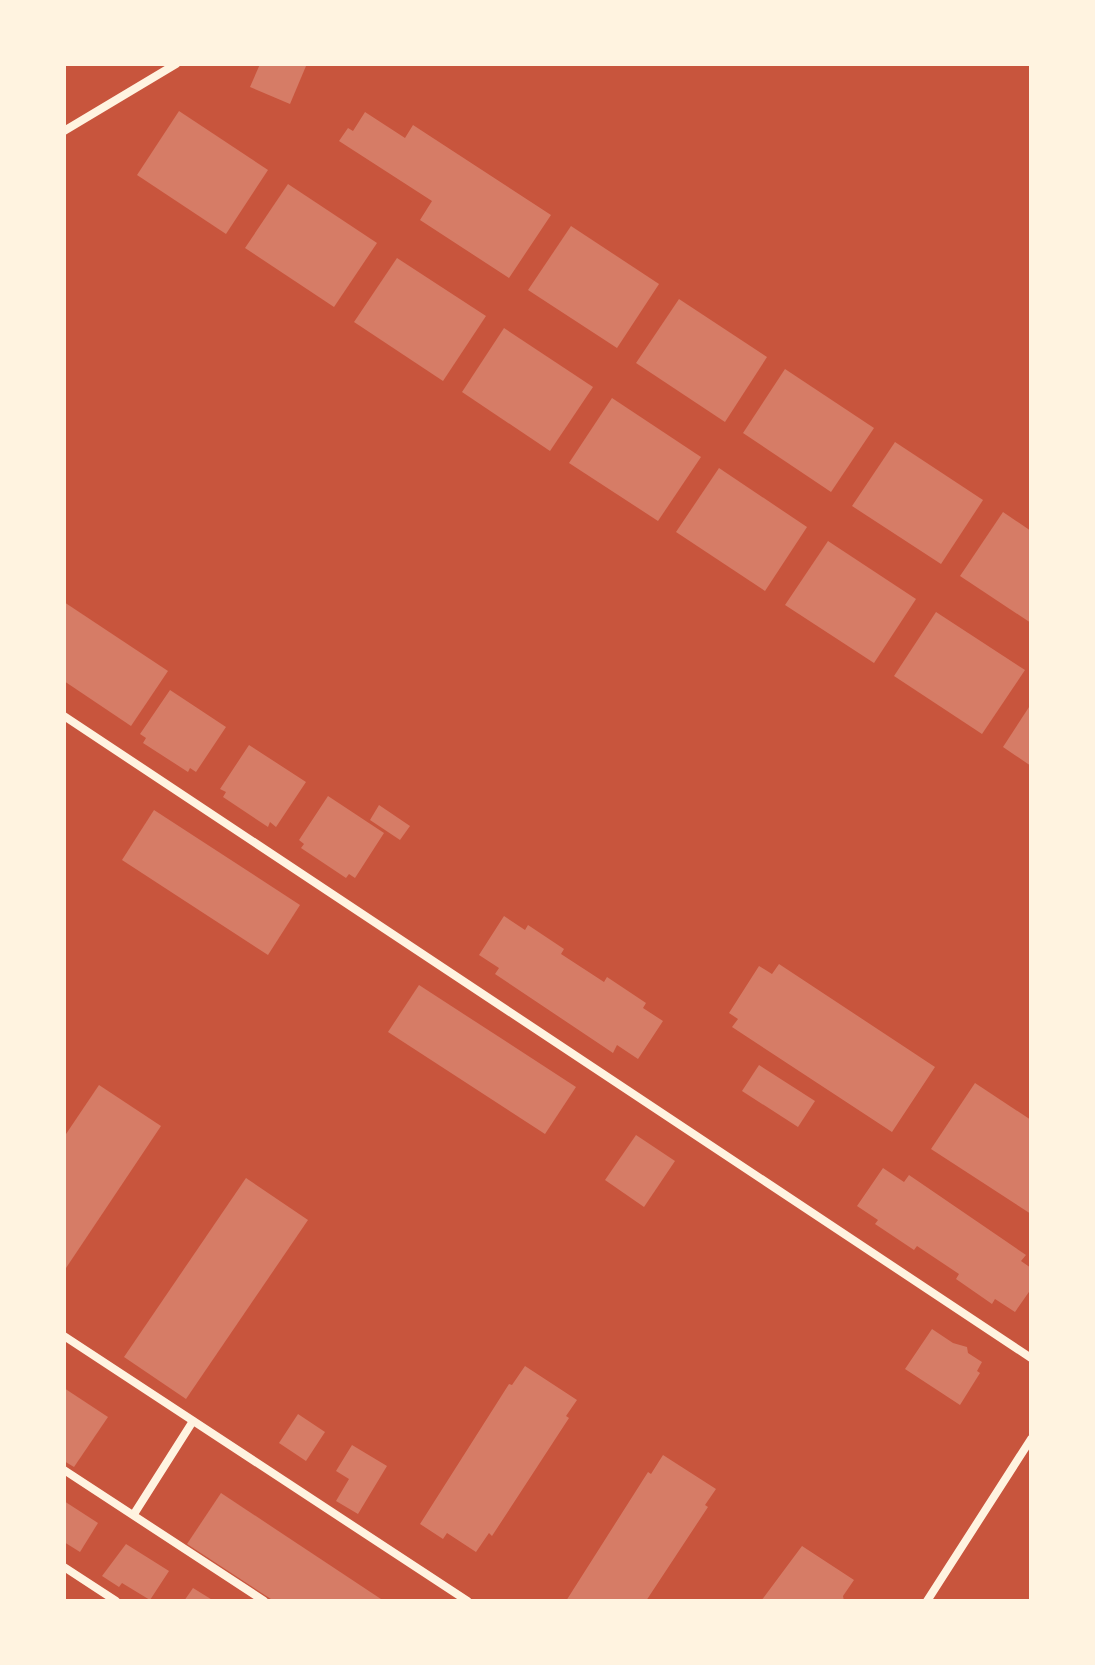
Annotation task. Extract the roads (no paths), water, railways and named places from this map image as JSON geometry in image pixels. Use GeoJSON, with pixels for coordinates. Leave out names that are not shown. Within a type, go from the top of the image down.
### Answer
{"type":"FeatureCollection","features":[{"type":"Feature","properties":{"kind":"street"},"geometry":{"type":"LineString","coordinates":[[64,131],[176,64]]}},
{"type":"Feature","properties":{"kind":"street"},"geometry":{"type":"LineString","coordinates":[[64,716],[1031,1358]]}},
{"type":"Feature","properties":{"kind":"street"},"geometry":{"type":"LineString","coordinates":[[64,1336],[468,1601]]}},
{"type":"Feature","properties":{"kind":"street"},"geometry":{"type":"LineString","coordinates":[[134,1514],[193,1421]]}},
{"type":"Feature","properties":{"kind":"street"},"geometry":{"type":"LineString","coordinates":[[927,1601],[1031,1439]]}},
{"type":"Feature","properties":{"kind":"street"},"geometry":{"type":"LineString","coordinates":[[64,1470],[264,1601]]}},
{"type":"Feature","properties":{"kind":"street"},"geometry":{"type":"LineString","coordinates":[[64,1567],[116,1601]]}}]}
